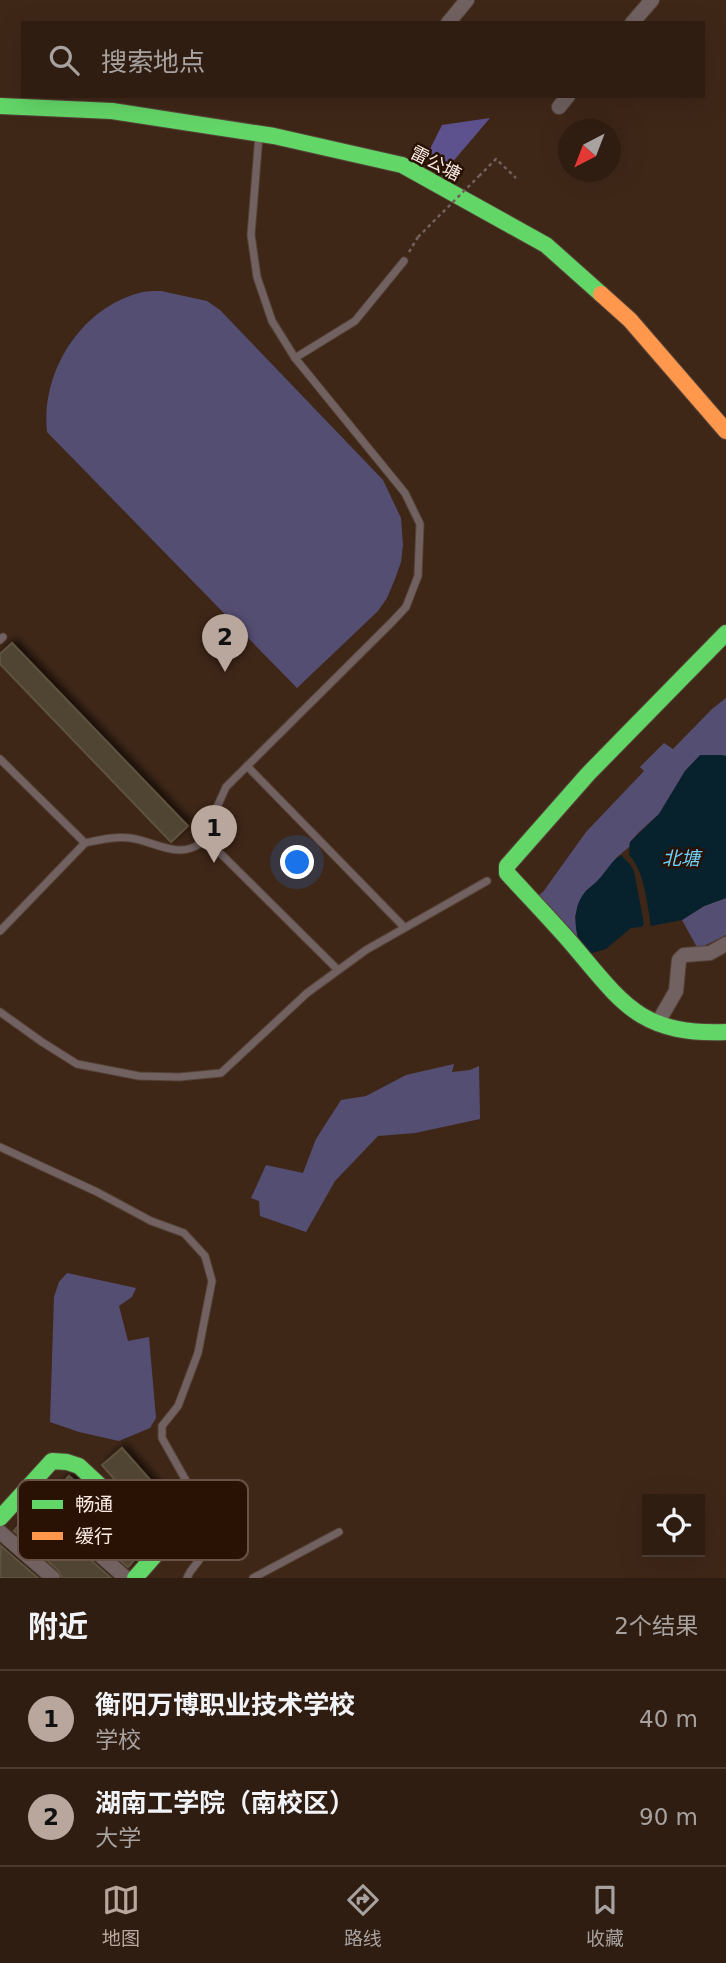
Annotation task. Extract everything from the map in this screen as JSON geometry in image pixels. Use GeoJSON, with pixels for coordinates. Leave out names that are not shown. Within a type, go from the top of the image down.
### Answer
{"type":"FeatureCollection","features":[{"type":"Feature","properties":{"kind":"street"},"geometry":{"type":"LineString","coordinates":[[450,21],[467,0]]}},
{"type":"Feature","properties":{"kind":"street"},"geometry":{"type":"LineString","coordinates":[[634,21],[652,0]]}},
{"type":"Feature","properties":{"kind":"street","name":"雷公塘"},"geometry":{"type":"LineString","coordinates":[[0,106],[112,111],[259,133],[402,165],[546,246],[630,320],[726,431]]}},
{"type":"Feature","properties":{"kind":"street"},"geometry":{"type":"LineString","coordinates":[[726,632],[588,774],[508,866],[507,873],[572,943],[612,992],[630,1007],[657,1024],[695,1034],[726,1032]]}},
{"type":"Feature","properties":{"kind":"street"},"geometry":{"type":"LineString","coordinates":[[657,1024],[676,991],[679,960],[684,955],[709,953],[726,944]]}},
{"type":"Feature","properties":{"kind":"street"},"geometry":{"type":"LineString","coordinates":[[35,1480],[52,1461],[79,1466],[94,1480]]}},
{"type":"Feature","properties":{"kind":"street"},"geometry":{"type":"LineString","coordinates":[[0,1518],[18,1499]]}},
{"type":"Feature","properties":{"kind":"street"},"geometry":{"type":"LineString","coordinates":[[0,1532],[18,1548]]}},
{"type":"Feature","properties":{"kind":"street"},"geometry":{"type":"LineString","coordinates":[[32,1560],[53,1578]]}},
{"type":"Feature","properties":{"kind":"street"},"geometry":{"type":"LineString","coordinates":[[106,1560],[126,1578]]}},
{"type":"Feature","properties":{"kind":"street"},"geometry":{"type":"LineString","coordinates":[[135,1578],[151,1560]]}},
{"type":"Feature","properties":{"kind":"lane"},"geometry":{"type":"LineString","coordinates":[[0,931],[85,843],[130,838],[167,849],[185,851],[195,848],[204,837],[226,787],[406,607],[418,576],[420,524],[405,493],[295,358],[272,321],[257,276],[251,235],[259,133]]}},
{"type":"Feature","properties":{"kind":"lane"},"geometry":{"type":"LineString","coordinates":[[295,358],[355,321],[404,261]]}},
{"type":"Feature","properties":{"kind":"lane"},"geometry":{"type":"LineString","coordinates":[[0,759],[85,843]]}},
{"type":"Feature","properties":{"kind":"lane"},"geometry":{"type":"LineString","coordinates":[[247,766],[404,927]]}},
{"type":"Feature","properties":{"kind":"lane"},"geometry":{"type":"LineString","coordinates":[[204,837],[338,970]]}},
{"type":"Feature","properties":{"kind":"lane"},"geometry":{"type":"LineString","coordinates":[[0,1012],[77,1064],[139,1076],[179,1077],[221,1073],[307,993],[338,970],[404,927],[487,881]]}},
{"type":"Feature","properties":{"kind":"lane"},"geometry":{"type":"LineString","coordinates":[[0,1147],[97,1192],[151,1222],[184,1233],[205,1256],[212,1281],[198,1353],[178,1406],[162,1426],[162,1438],[186,1480]]}},
{"type":"Feature","properties":{"kind":"lane"},"geometry":{"type":"LineString","coordinates":[[253,1578],[339,1532]]}},
{"type":"Feature","properties":{"kind":"lane"},"geometry":{"type":"LineString","coordinates":[[187,1578],[199,1560]]}},
{"type":"Feature","properties":{"kind":"path"},"geometry":{"type":"LineString","coordinates":[[404,261],[418,237],[496,159],[516,178]]}},
{"type":"Feature","properties":{"kind":"shaded area"},"geometry":{"type":"Polygon","coordinates":[[[490,118],[450,165],[427,155],[442,125],[490,118]]]}},
{"type":"Feature","properties":{"kind":"shaded area"},"geometry":{"type":"Polygon","coordinates":[[[161,291],[207,301],[220,310],[383,480],[401,518],[401,562],[387,598],[378,611],[297,688],[47,432],[47,409],[58,366],[82,328],[118,301],[142,292],[161,291]]]}},
{"type":"Feature","properties":{"kind":"shaded area"},"geometry":{"type":"Polygon","coordinates":[[[726,698],[726,756],[700,756],[685,771],[659,814],[638,833],[629,847],[585,892],[575,916],[580,950],[535,898],[543,892],[586,832],[644,771],[640,767],[664,743],[673,749],[726,698]]]}},
{"type":"Feature","properties":{"kind":"shaded area"},"geometry":{"type":"Polygon","coordinates":[[[726,898],[726,935],[698,949],[682,920],[704,906],[726,898]]]}},
{"type":"Feature","properties":{"kind":"shaded area"},"geometry":{"type":"Polygon","coordinates":[[[454,1064],[452,1072],[479,1066],[480,1119],[415,1133],[378,1136],[335,1181],[306,1232],[260,1216],[259,1201],[251,1198],[266,1165],[303,1173],[316,1139],[341,1100],[366,1096],[406,1075],[454,1064]]]}},
{"type":"Feature","properties":{"kind":"shaded area"},"geometry":{"type":"Polygon","coordinates":[[[67,1273],[136,1288],[132,1297],[119,1306],[128,1341],[149,1337],[156,1418],[150,1428],[119,1441],[50,1422],[54,1297],[59,1282],[67,1273]]]}},
{"type":"Feature","properties":{"kind":"water","name":"北塘"},"geometry":{"type":"Polygon","coordinates":[[[700,755],[726,756],[726,898],[704,906],[682,920],[651,926],[642,879],[629,855],[630,842],[659,814],[685,771],[700,755]]]}},
{"type":"Feature","properties":{"kind":"water","name":"北塘"},"geometry":{"type":"Polygon","coordinates":[[[621,855],[634,871],[644,924],[642,927],[631,928],[606,949],[585,955],[579,946],[576,928],[579,902],[611,863],[621,855]]]}},
{"type":"Feature","properties":{"kind":"building"},"geometry":{"type":"Polygon","coordinates":[[[12,643],[188,826],[171,842],[0,664],[0,654],[12,643]]]}},
{"type":"Feature","properties":{"kind":"building"},"geometry":{"type":"Polygon","coordinates":[[[122,1448],[150,1480],[115,1480],[102,1465],[122,1448]]]}},
{"type":"Feature","properties":{"kind":"building"},"geometry":{"type":"Polygon","coordinates":[[[1,1546],[38,1578],[0,1578],[1,1546]]]}},
{"type":"Feature","properties":{"kind":"building"},"geometry":{"type":"Polygon","coordinates":[[[47,1560],[91,1560],[111,1578],[62,1578],[59,1571],[47,1560]]]}},
{"type":"Feature","properties":{"kind":"building"},"geometry":{"type":"Polygon","coordinates":[[[120,1560],[134,1560],[128,1567],[120,1560]]]}},
{"type":"Feature","properties":{"kind":"traffic: fast"},"geometry":{"type":"LineString","coordinates":[[0,106],[112,111],[274,136],[402,165],[546,245],[601,294]]}},
{"type":"Feature","properties":{"kind":"traffic: fast"},"geometry":{"type":"LineString","coordinates":[[726,633],[588,774],[507,866],[507,873],[605,983],[636,1012],[673,1028],[697,1032],[726,1032]]}},
{"type":"Feature","properties":{"kind":"traffic: fast"},"geometry":{"type":"LineString","coordinates":[[35,1480],[52,1461],[79,1466],[94,1480]]}},
{"type":"Feature","properties":{"kind":"traffic: fast"},"geometry":{"type":"LineString","coordinates":[[0,1518],[18,1498]]}},
{"type":"Feature","properties":{"kind":"traffic: fast"},"geometry":{"type":"LineString","coordinates":[[135,1578],[151,1560]]}},
{"type":"Feature","properties":{"kind":"traffic: slow"},"geometry":{"type":"LineString","coordinates":[[601,294],[630,320],[726,431]]}},
{"type":"Feature","properties":{"kind":"place","name":"湖南工学院（南校区）"},"geometry":{"type":"Point","coordinates":[225,672]}},
{"type":"Feature","properties":{"kind":"place","name":"衡阳万博职业技术学校"},"geometry":{"type":"Point","coordinates":[214,863]}}]}
